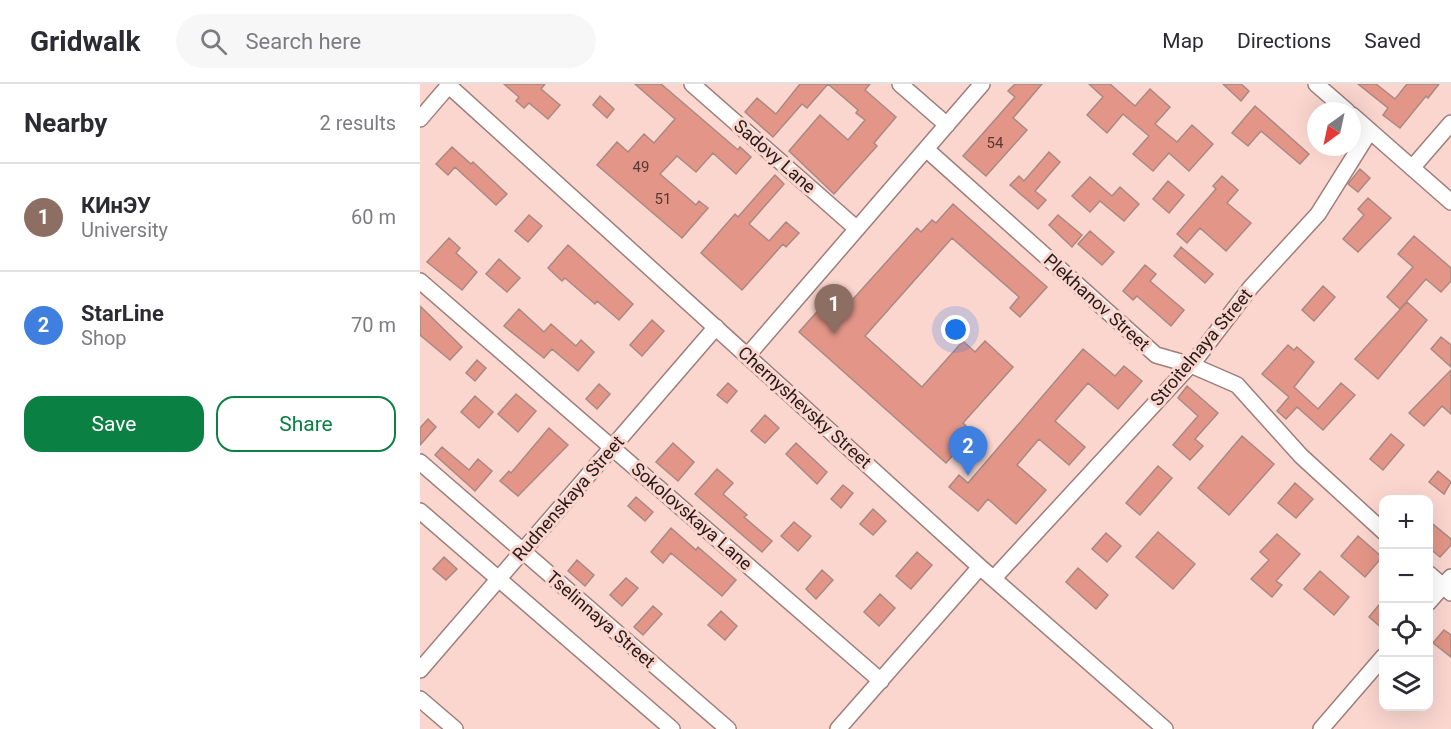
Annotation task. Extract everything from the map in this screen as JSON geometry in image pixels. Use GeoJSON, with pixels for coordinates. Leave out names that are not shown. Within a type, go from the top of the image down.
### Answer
{"type":"FeatureCollection","features":[{"type":"Feature","properties":{"kind":"street","name":"Sadovy Lane"},"geometry":{"type":"LineString","coordinates":[[692,84],[857,229]]}},
{"type":"Feature","properties":{"kind":"street"},"geometry":{"type":"LineString","coordinates":[[900,84],[947,125]]}},
{"type":"Feature","properties":{"kind":"street"},"geometry":{"type":"LineString","coordinates":[[748,355],[982,84]]}},
{"type":"Feature","properties":{"kind":"street"},"geometry":{"type":"LineString","coordinates":[[1316,84],[1337,102]]}},
{"type":"Feature","properties":{"kind":"street"},"geometry":{"type":"LineString","coordinates":[[420,119],[449,85]]}},
{"type":"Feature","properties":{"kind":"street","name":"Chernyshevsky Street"},"geometry":{"type":"LineString","coordinates":[[449,85],[980,567],[1165,729]]}},
{"type":"Feature","properties":{"kind":"street"},"geometry":{"type":"LineString","coordinates":[[1361,123],[1451,202]]}},
{"type":"Feature","properties":{"kind":"street"},"geometry":{"type":"LineString","coordinates":[[1412,168],[1451,123]]}},
{"type":"Feature","properties":{"kind":"street","name":"Stroitelnaya Street"},"geometry":{"type":"LineString","coordinates":[[994,578],[1191,365],[1251,287],[1318,214],[1370,131]]}},
{"type":"Feature","properties":{"kind":"street","name":"Plekhanov Street"},"geometry":{"type":"LineString","coordinates":[[926,148],[1156,355],[1191,365],[1237,385],[1301,456],[1379,528]]}},
{"type":"Feature","properties":{"kind":"street","name":"Sokolovskaya Lane"},"geometry":{"type":"LineString","coordinates":[[420,281],[881,681]]}},
{"type":"Feature","properties":{"kind":"street","name":"Rudnenskaya Street"},"geometry":{"type":"LineString","coordinates":[[420,670],[716,327]]}},
{"type":"Feature","properties":{"kind":"street","name":"Tselinnaya Street"},"geometry":{"type":"LineString","coordinates":[[420,462],[728,729]]}},
{"type":"Feature","properties":{"kind":"street","name":"Tselinnaya Street"},"geometry":{"type":"LineString","coordinates":[[420,511],[672,729]]}},
{"type":"Feature","properties":{"kind":"street"},"geometry":{"type":"LineString","coordinates":[[838,729],[980,567]]}},
{"type":"Feature","properties":{"kind":"street"},"geometry":{"type":"LineString","coordinates":[[1433,576],[1448,585],[1433,598]]}},
{"type":"Feature","properties":{"kind":"street"},"geometry":{"type":"LineString","coordinates":[[1321,729],[1382,657]]}},
{"type":"Feature","properties":{"kind":"street"},"geometry":{"type":"LineString","coordinates":[[420,699],[456,729]]}},
{"type":"Feature","properties":{"kind":"building"},"geometry":{"type":"Polygon","coordinates":[[[504,84],[545,84],[541,89],[560,105],[548,119],[529,103],[524,108],[516,101],[519,97],[504,84]]]}},
{"type":"Feature","properties":{"kind":"building"},"geometry":{"type":"Polygon","coordinates":[[[635,84],[661,84],[738,150],[740,147],[751,157],[736,174],[713,153],[696,172],[677,156],[660,174],[696,205],[699,201],[708,208],[682,238],[597,165],[617,142],[628,152],[644,134],[654,143],[675,119],[635,84]]]}},
{"type":"Feature","properties":{"kind":"building"},"geometry":{"type":"Polygon","coordinates":[[[800,84],[828,84],[807,108],[802,104],[773,137],[745,112],[757,98],[776,114],[800,84]]]}},
{"type":"Feature","properties":{"kind":"building"},"geometry":{"type":"Polygon","coordinates":[[[828,84],[870,84],[865,90],[896,117],[874,143],[877,146],[834,194],[789,151],[820,115],[848,140],[865,120],[856,113],[858,110],[828,84]]]}},
{"type":"Feature","properties":{"kind":"building"},"geometry":{"type":"Polygon","coordinates":[[[1015,84],[1042,84],[1013,118],[1027,130],[986,176],[963,156],[1015,97],[1008,91],[1015,84]]]}},
{"type":"Feature","properties":{"kind":"building"},"geometry":{"type":"Polygon","coordinates":[[[1089,84],[1110,84],[1135,106],[1150,89],[1170,107],[1155,124],[1177,142],[1192,125],[1213,144],[1189,171],[1169,153],[1153,171],[1133,154],[1149,136],[1123,114],[1107,133],[1087,115],[1103,97],[1089,84]]]}},
{"type":"Feature","properties":{"kind":"building"},"geometry":{"type":"Polygon","coordinates":[[[1223,84],[1241,84],[1249,91],[1241,101],[1223,84]]]}},
{"type":"Feature","properties":{"kind":"building"},"geometry":{"type":"Polygon","coordinates":[[[1358,84],[1376,84],[1395,99],[1407,84],[1439,84],[1400,128],[1383,115],[1388,108],[1358,84]]]}},
{"type":"Feature","properties":{"kind":"building"},"geometry":{"type":"Polygon","coordinates":[[[600,96],[614,109],[607,118],[593,105],[600,96]]]}},
{"type":"Feature","properties":{"kind":"building"},"geometry":{"type":"Polygon","coordinates":[[[1255,106],[1307,152],[1307,156],[1300,164],[1261,131],[1248,146],[1232,133],[1255,106]]]}},
{"type":"Feature","properties":{"kind":"building"},"geometry":{"type":"Polygon","coordinates":[[[452,147],[471,164],[473,162],[507,194],[496,205],[455,167],[448,175],[436,164],[452,147]]]}},
{"type":"Feature","properties":{"kind":"building"},"geometry":{"type":"Polygon","coordinates":[[[1049,152],[1060,162],[1035,191],[1046,200],[1038,209],[1010,185],[1019,176],[1024,181],[1049,152]]]}},
{"type":"Feature","properties":{"kind":"building"},"geometry":{"type":"Polygon","coordinates":[[[1360,169],[1370,178],[1358,192],[1348,184],[1360,169]]]}},
{"type":"Feature","properties":{"kind":"building"},"geometry":{"type":"Polygon","coordinates":[[[775,175],[784,184],[749,224],[769,241],[786,222],[799,233],[786,247],[783,244],[742,290],[701,253],[735,214],[738,217],[775,175]]]}},
{"type":"Feature","properties":{"kind":"building"},"geometry":{"type":"Polygon","coordinates":[[[1222,176],[1238,190],[1227,203],[1251,223],[1226,251],[1200,228],[1187,243],[1177,234],[1216,189],[1213,186],[1222,176]]]}},
{"type":"Feature","properties":{"kind":"building"},"geometry":{"type":"Polygon","coordinates":[[[1090,177],[1112,196],[1120,187],[1139,204],[1124,221],[1100,201],[1090,212],[1072,196],[1090,177]]]}},
{"type":"Feature","properties":{"kind":"building"},"geometry":{"type":"Polygon","coordinates":[[[1168,181],[1184,195],[1169,213],[1153,199],[1168,181]]]}},
{"type":"Feature","properties":{"kind":"building"},"geometry":{"type":"Polygon","coordinates":[[[1368,198],[1391,218],[1358,252],[1343,239],[1364,215],[1358,209],[1368,198]]]}},
{"type":"Feature","properties":{"kind":"building"},"geometry":{"type":"Polygon","coordinates":[[[953,204],[1047,287],[1020,317],[1010,308],[1019,297],[952,238],[865,336],[922,387],[963,341],[975,352],[985,341],[1013,367],[963,423],[973,433],[946,463],[799,332],[832,295],[846,307],[917,228],[921,232],[932,220],[936,223],[953,204]]]}},
{"type":"Feature","properties":{"kind":"building"},"geometry":{"type":"Polygon","coordinates":[[[529,215],[542,226],[528,242],[515,231],[529,215]]]}},
{"type":"Feature","properties":{"kind":"building"},"geometry":{"type":"Polygon","coordinates":[[[1058,215],[1082,235],[1072,247],[1049,225],[1058,215]]]}},
{"type":"Feature","properties":{"kind":"building"},"geometry":{"type":"Polygon","coordinates":[[[1090,231],[1114,252],[1102,265],[1078,244],[1090,231]]]}},
{"type":"Feature","properties":{"kind":"building"},"geometry":{"type":"Polygon","coordinates":[[[1414,236],[1451,268],[1451,281],[1441,292],[1426,279],[1400,309],[1387,297],[1413,267],[1398,254],[1414,236]]]}},
{"type":"Feature","properties":{"kind":"building"},"geometry":{"type":"Polygon","coordinates":[[[449,238],[460,248],[456,253],[477,272],[462,290],[427,262],[449,238]]]}},
{"type":"Feature","properties":{"kind":"building"},"geometry":{"type":"Polygon","coordinates":[[[568,245],[633,304],[619,320],[597,301],[595,304],[565,278],[562,281],[548,268],[568,245]]]}},
{"type":"Feature","properties":{"kind":"building"},"geometry":{"type":"Polygon","coordinates":[[[1181,247],[1213,274],[1205,283],[1174,256],[1181,247]]]}},
{"type":"Feature","properties":{"kind":"building"},"geometry":{"type":"Polygon","coordinates":[[[499,259],[520,278],[507,292],[486,274],[499,259]]]}},
{"type":"Feature","properties":{"kind":"building"},"geometry":{"type":"Polygon","coordinates":[[[1145,265],[1156,274],[1150,281],[1184,310],[1171,326],[1137,296],[1133,300],[1123,291],[1145,265]]]}},
{"type":"Feature","properties":{"kind":"building"},"geometry":{"type":"Polygon","coordinates":[[[1323,286],[1335,297],[1314,321],[1302,310],[1323,286]]]}},
{"type":"Feature","properties":{"kind":"building"},"geometry":{"type":"Polygon","coordinates":[[[1407,302],[1427,320],[1378,379],[1355,359],[1407,302]]]}},
{"type":"Feature","properties":{"kind":"building"},"geometry":{"type":"Polygon","coordinates":[[[420,306],[462,347],[450,360],[420,335],[420,306]]]}},
{"type":"Feature","properties":{"kind":"building"},"geometry":{"type":"Polygon","coordinates":[[[519,309],[544,332],[551,324],[576,346],[581,340],[594,352],[578,371],[552,349],[544,358],[504,326],[519,309]]]}},
{"type":"Feature","properties":{"kind":"building"},"geometry":{"type":"Polygon","coordinates":[[[652,320],[664,331],[642,356],[630,345],[652,320]]]}},
{"type":"Feature","properties":{"kind":"building"},"geometry":{"type":"Polygon","coordinates":[[[1441,337],[1451,345],[1451,367],[1431,349],[1441,337]]]}},
{"type":"Feature","properties":{"kind":"building"},"geometry":{"type":"Polygon","coordinates":[[[1288,345],[1294,350],[1297,347],[1314,362],[1294,387],[1318,409],[1341,383],[1355,395],[1323,430],[1297,407],[1286,419],[1277,411],[1289,397],[1262,374],[1288,345]]]}},
{"type":"Feature","properties":{"kind":"building"},"geometry":{"type":"Polygon","coordinates":[[[1083,349],[1115,376],[1124,366],[1142,381],[1118,409],[1088,383],[1055,421],[1085,447],[1069,465],[1039,439],[1017,465],[1046,490],[1016,524],[988,499],[978,511],[949,487],[959,475],[968,483],[1083,349]]]}},
{"type":"Feature","properties":{"kind":"building"},"geometry":{"type":"Polygon","coordinates":[[[477,360],[486,368],[475,381],[466,373],[477,360]]]}},
{"type":"Feature","properties":{"kind":"building"},"geometry":{"type":"Polygon","coordinates":[[[1451,370],[1451,414],[1442,406],[1424,426],[1409,413],[1451,370]]]}},
{"type":"Feature","properties":{"kind":"building"},"geometry":{"type":"Polygon","coordinates":[[[728,383],[737,391],[727,403],[717,395],[728,383]]]}},
{"type":"Feature","properties":{"kind":"building"},"geometry":{"type":"Polygon","coordinates":[[[599,384],[610,394],[597,409],[586,399],[599,384]]]}},
{"type":"Feature","properties":{"kind":"building"},"geometry":{"type":"Polygon","coordinates":[[[1187,386],[1218,413],[1195,439],[1203,446],[1190,460],[1173,445],[1198,416],[1178,398],[1187,386]]]}},
{"type":"Feature","properties":{"kind":"building"},"geometry":{"type":"Polygon","coordinates":[[[516,394],[536,411],[518,432],[498,414],[516,394]]]}},
{"type":"Feature","properties":{"kind":"building"},"geometry":{"type":"Polygon","coordinates":[[[475,396],[493,412],[479,428],[461,412],[475,396]]]}},
{"type":"Feature","properties":{"kind":"building"},"geometry":{"type":"Polygon","coordinates":[[[765,415],[779,428],[765,443],[751,431],[765,415]]]}},
{"type":"Feature","properties":{"kind":"building"},"geometry":{"type":"Polygon","coordinates":[[[428,419],[436,427],[420,445],[420,428],[428,419]]]}},
{"type":"Feature","properties":{"kind":"building"},"geometry":{"type":"Polygon","coordinates":[[[549,428],[568,445],[518,496],[500,481],[509,471],[511,473],[549,428]]]}},
{"type":"Feature","properties":{"kind":"building"},"geometry":{"type":"Polygon","coordinates":[[[1391,434],[1404,445],[1383,470],[1370,459],[1391,434]]]}},
{"type":"Feature","properties":{"kind":"building"},"geometry":{"type":"Polygon","coordinates":[[[1242,436],[1274,464],[1229,515],[1198,488],[1242,436]]]}},
{"type":"Feature","properties":{"kind":"building"},"geometry":{"type":"Polygon","coordinates":[[[673,443],[694,462],[678,481],[656,462],[673,443]]]}},
{"type":"Feature","properties":{"kind":"building"},"geometry":{"type":"Polygon","coordinates":[[[796,443],[827,472],[817,484],[786,454],[796,443]]]}},
{"type":"Feature","properties":{"kind":"building"},"geometry":{"type":"Polygon","coordinates":[[[442,447],[469,470],[478,459],[492,471],[475,491],[435,455],[442,447]]]}},
{"type":"Feature","properties":{"kind":"building"},"geometry":{"type":"Polygon","coordinates":[[[1158,466],[1172,478],[1140,515],[1126,503],[1158,466]]]}},
{"type":"Feature","properties":{"kind":"building"},"geometry":{"type":"Polygon","coordinates":[[[717,469],[733,483],[723,494],[747,515],[744,517],[772,541],[762,552],[695,494],[717,469]]]}},
{"type":"Feature","properties":{"kind":"building"},"geometry":{"type":"Polygon","coordinates":[[[1438,471],[1451,482],[1444,494],[1429,482],[1438,471]]]}},
{"type":"Feature","properties":{"kind":"building"},"geometry":{"type":"Polygon","coordinates":[[[1295,483],[1313,499],[1296,518],[1278,503],[1295,483]]]}},
{"type":"Feature","properties":{"kind":"building"},"geometry":{"type":"Polygon","coordinates":[[[843,485],[853,493],[841,508],[831,499],[843,485]]]}},
{"type":"Feature","properties":{"kind":"building"},"geometry":{"type":"Polygon","coordinates":[[[636,497],[653,512],[645,521],[628,506],[636,497]]]}},
{"type":"Feature","properties":{"kind":"building"},"geometry":{"type":"Polygon","coordinates":[[[873,509],[886,521],[873,535],[860,524],[873,509]]]}},
{"type":"Feature","properties":{"kind":"building"},"geometry":{"type":"Polygon","coordinates":[[[794,522],[811,536],[798,551],[781,536],[794,522]]]}},
{"type":"Feature","properties":{"kind":"building"},"geometry":{"type":"Polygon","coordinates":[[[1433,524],[1451,539],[1451,545],[1440,557],[1433,551],[1433,524]]]}},
{"type":"Feature","properties":{"kind":"building"},"geometry":{"type":"Polygon","coordinates":[[[671,528],[696,550],[698,547],[736,580],[722,596],[671,553],[663,563],[651,552],[671,528]]]}},
{"type":"Feature","properties":{"kind":"building"},"geometry":{"type":"Polygon","coordinates":[[[1158,532],[1195,564],[1173,589],[1136,557],[1158,532]]]}},
{"type":"Feature","properties":{"kind":"building"},"geometry":{"type":"Polygon","coordinates":[[[1106,533],[1121,546],[1107,562],[1092,549],[1106,533]]]}},
{"type":"Feature","properties":{"kind":"building"},"geometry":{"type":"Polygon","coordinates":[[[1277,534],[1300,554],[1276,581],[1282,585],[1272,597],[1251,579],[1269,560],[1260,552],[1277,534]]]}},
{"type":"Feature","properties":{"kind":"building"},"geometry":{"type":"Polygon","coordinates":[[[1358,536],[1379,554],[1379,561],[1365,577],[1341,556],[1358,536]]]}},
{"type":"Feature","properties":{"kind":"building"},"geometry":{"type":"Polygon","coordinates":[[[917,552],[932,565],[911,589],[896,576],[917,552]]]}},
{"type":"Feature","properties":{"kind":"building"},"geometry":{"type":"Polygon","coordinates":[[[444,557],[457,569],[446,580],[433,569],[444,557]]]}},
{"type":"Feature","properties":{"kind":"building"},"geometry":{"type":"Polygon","coordinates":[[[577,560],[594,575],[585,586],[568,571],[577,560]]]}},
{"type":"Feature","properties":{"kind":"building"},"geometry":{"type":"Polygon","coordinates":[[[1078,568],[1108,595],[1096,609],[1066,582],[1078,568]]]}},
{"type":"Feature","properties":{"kind":"building"},"geometry":{"type":"Polygon","coordinates":[[[822,570],[833,580],[816,599],[806,589],[822,570]]]}},
{"type":"Feature","properties":{"kind":"building"},"geometry":{"type":"Polygon","coordinates":[[[1320,571],[1349,597],[1334,615],[1304,589],[1320,571]]]}},
{"type":"Feature","properties":{"kind":"building"},"geometry":{"type":"Polygon","coordinates":[[[626,578],[638,588],[622,606],[610,595],[626,578]]]}},
{"type":"Feature","properties":{"kind":"building"},"geometry":{"type":"Polygon","coordinates":[[[880,594],[895,608],[879,626],[864,612],[880,594]]]}},
{"type":"Feature","properties":{"kind":"building"},"geometry":{"type":"Polygon","coordinates":[[[1379,605],[1379,626],[1369,617],[1379,605]]]}},
{"type":"Feature","properties":{"kind":"building"},"geometry":{"type":"Polygon","coordinates":[[[653,606],[662,614],[643,635],[634,627],[653,606]]]}},
{"type":"Feature","properties":{"kind":"building"},"geometry":{"type":"Polygon","coordinates":[[[721,611],[737,626],[725,640],[708,625],[721,611]]]}},
{"type":"Feature","properties":{"kind":"building"},"geometry":{"type":"Polygon","coordinates":[[[1444,630],[1451,635],[1451,657],[1433,643],[1444,630]]]}},
{"type":"Feature","properties":{"kind":"place","name":"КИнЭУ"},"geometry":{"type":"Point","coordinates":[834,334]}},
{"type":"Feature","properties":{"kind":"place","name":"StarLine"},"geometry":{"type":"Point","coordinates":[968,476]}}]}
